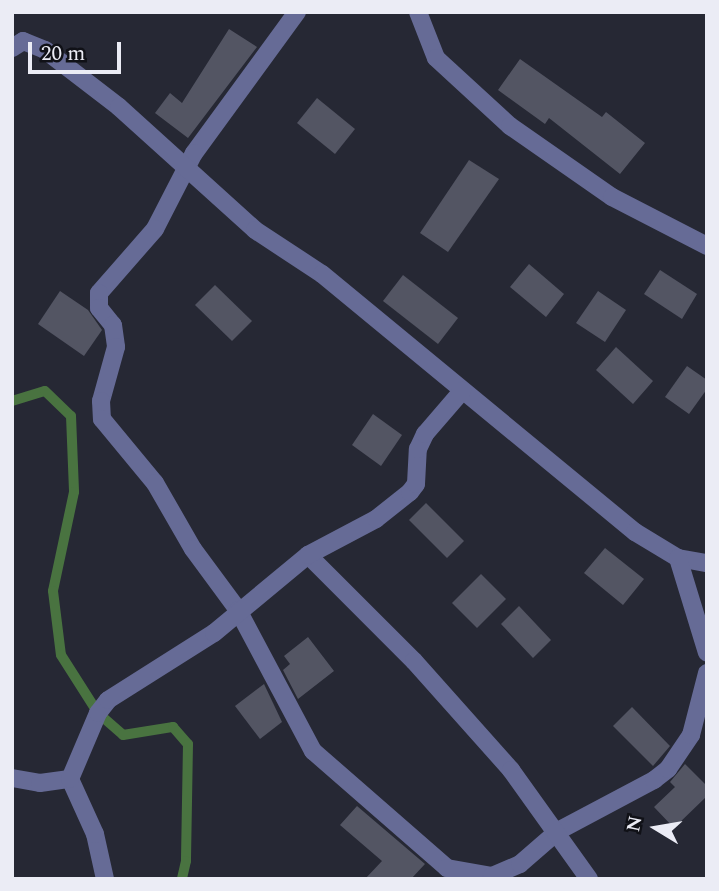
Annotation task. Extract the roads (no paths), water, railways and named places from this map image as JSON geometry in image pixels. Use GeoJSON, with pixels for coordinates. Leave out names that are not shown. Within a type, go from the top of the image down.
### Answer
{"type":"FeatureCollection","features":[{"type":"Feature","properties":{"kind":"street"},"geometry":{"type":"LineString","coordinates":[[297,12],[194,153],[190,169],[172,191],[155,229],[99,293],[99,308],[113,325],[116,347],[101,401],[102,419],[155,483],[192,549],[238,610],[313,751],[447,868],[492,876],[520,864],[558,831],[654,780],[668,769],[699,734],[707,673]]}},
{"type":"Feature","properties":{"kind":"street"},"geometry":{"type":"LineString","coordinates":[[418,12],[436,58],[510,126],[612,197],[707,246]]}},
{"type":"Feature","properties":{"kind":"street"},"geometry":{"type":"LineString","coordinates":[[14,42],[29,43],[45,50],[120,107],[255,230],[322,274],[635,532],[678,558],[707,563]]}},
{"type":"Feature","properties":{"kind":"street"},"geometry":{"type":"LineString","coordinates":[[70,779],[108,700],[177,659],[308,555],[376,519],[411,492],[416,484],[418,449],[425,435],[461,391]]}},
{"type":"Feature","properties":{"kind":"street"},"geometry":{"type":"LineString","coordinates":[[308,555],[424,671],[511,770],[558,831],[589,879]]}},
{"type":"Feature","properties":{"kind":"street"},"geometry":{"type":"LineString","coordinates":[[678,558],[707,653]]}},
{"type":"Feature","properties":{"kind":"street"},"geometry":{"type":"LineString","coordinates":[[12,778],[40,783],[70,779]]}},
{"type":"Feature","properties":{"kind":"street"},"geometry":{"type":"LineString","coordinates":[[70,779],[95,834],[106,879]]}},
{"type":"Feature","properties":{"kind":"waterway"},"geometry":{"type":"LineString","coordinates":[[12,401],[45,391],[71,416],[74,492],[53,591],[61,655],[98,713],[123,735],[173,727],[188,744],[186,861],[182,879]]}}]}
